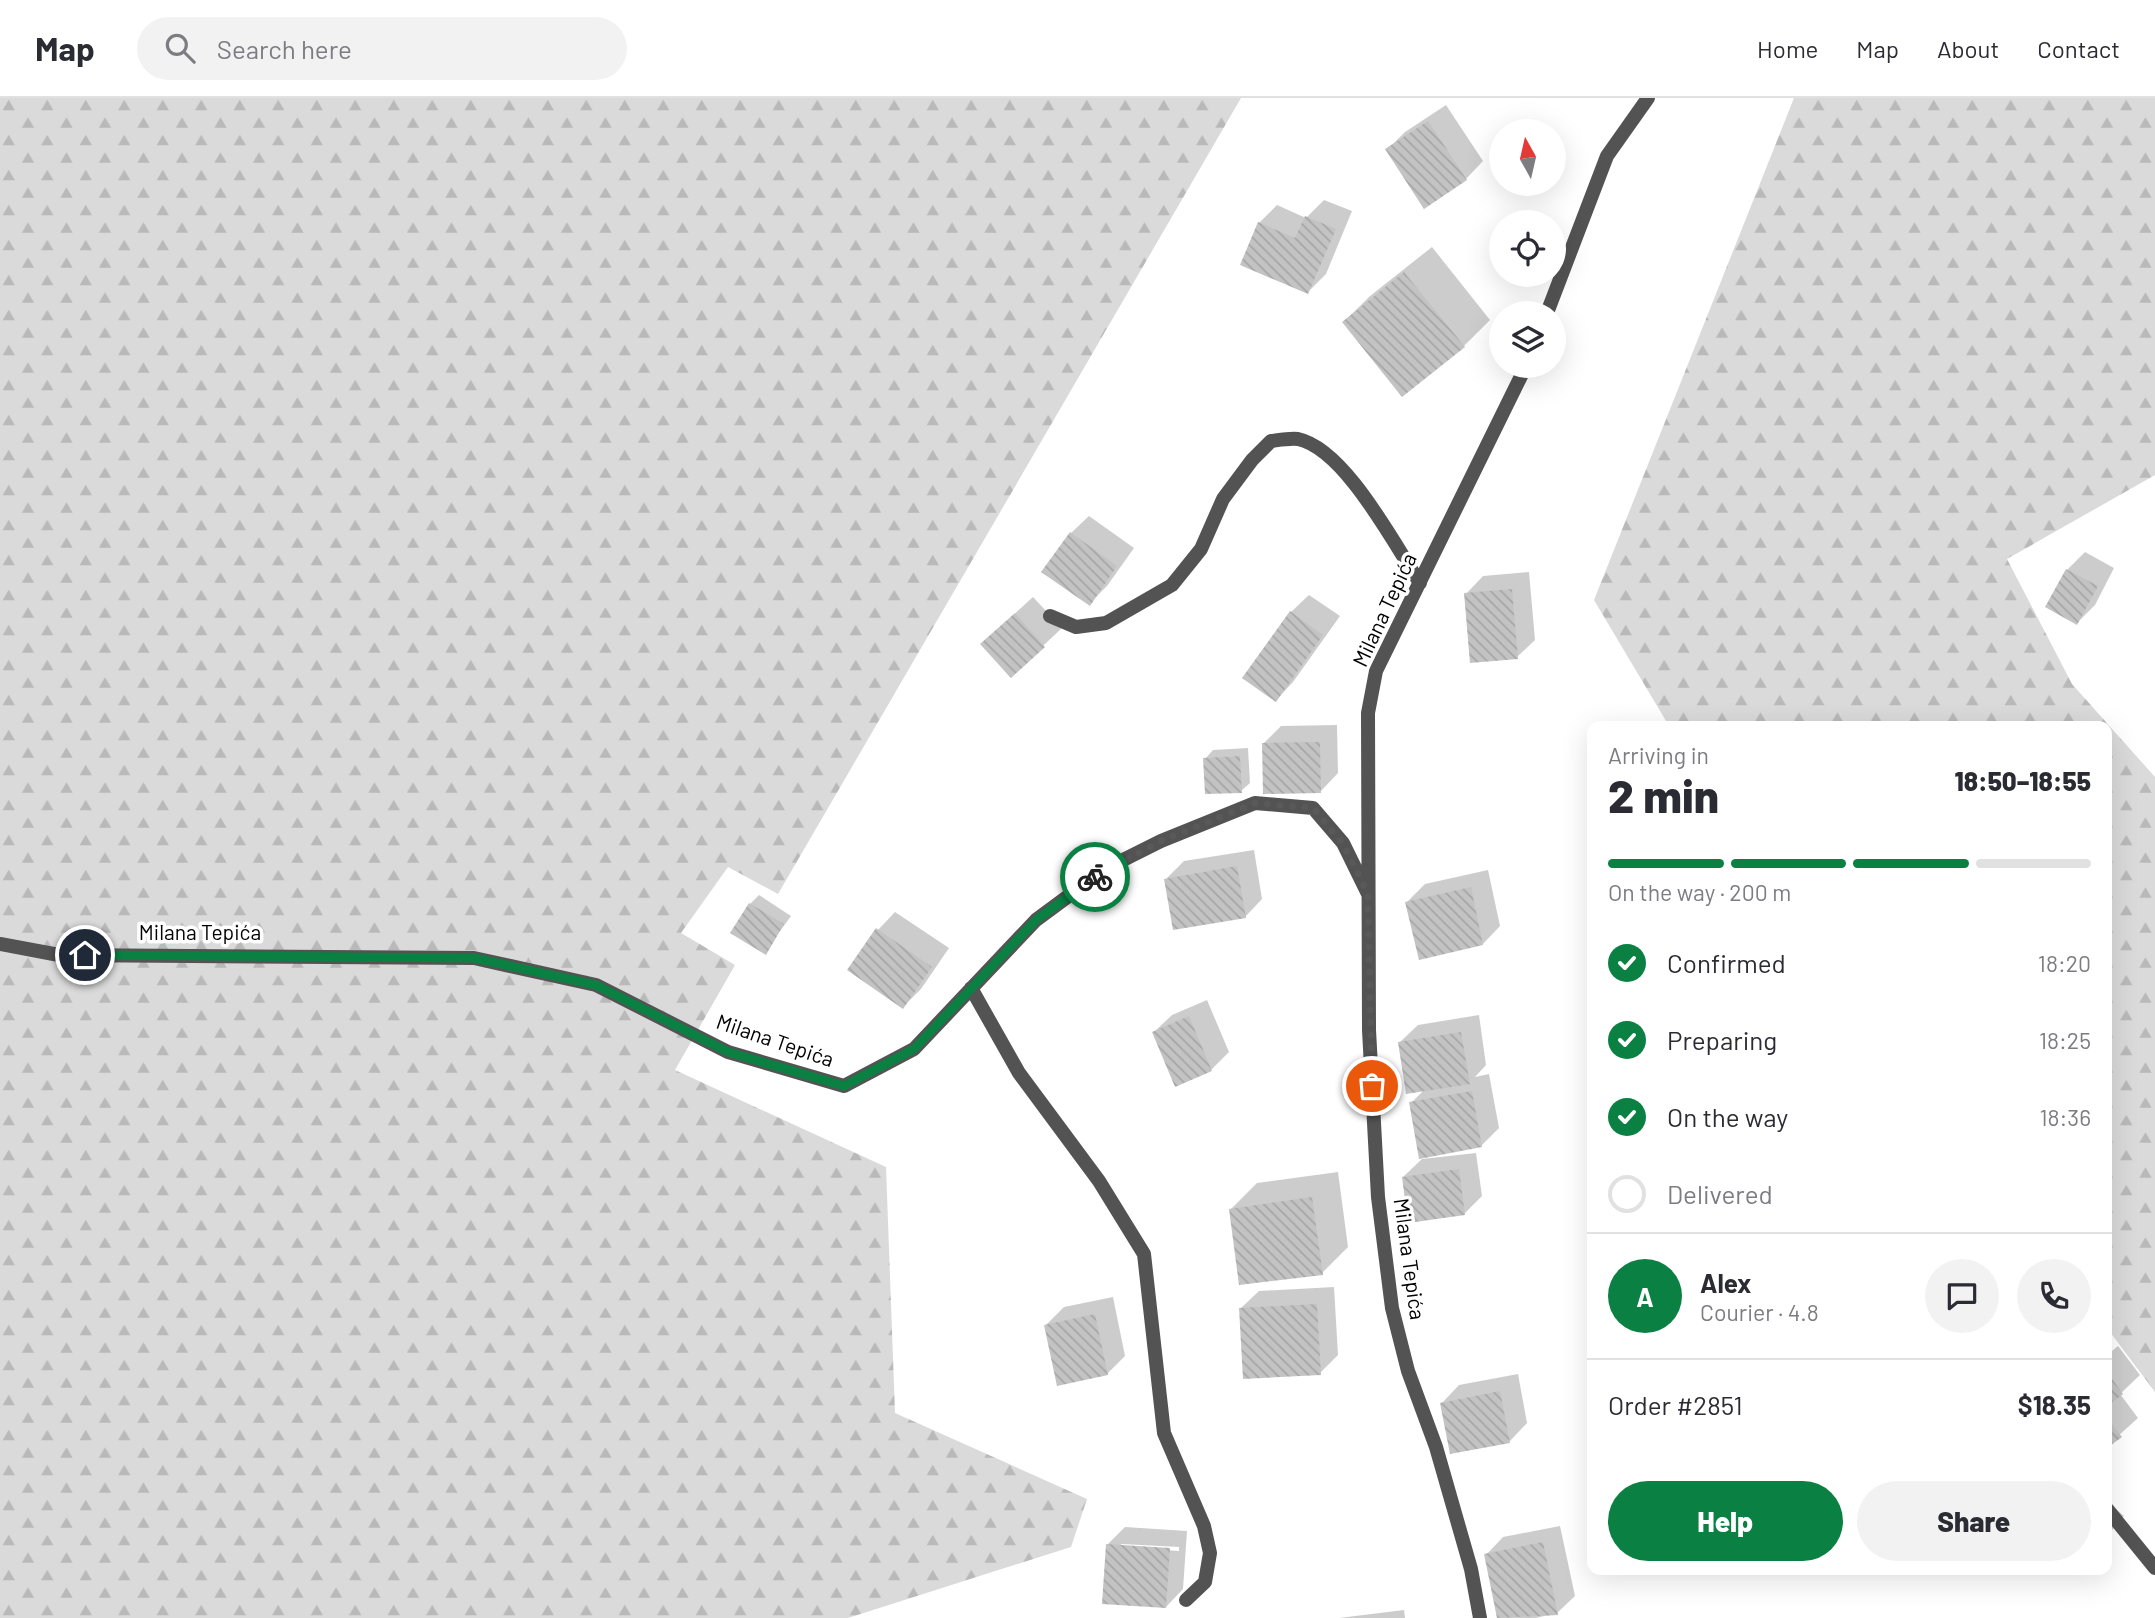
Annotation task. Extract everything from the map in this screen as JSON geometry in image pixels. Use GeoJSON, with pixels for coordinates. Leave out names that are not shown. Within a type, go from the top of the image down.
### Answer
{"type":"FeatureCollection","features":[{"type":"Feature","properties":{"kind":"street"},"geometry":{"type":"LineString","coordinates":[[1552,301],[1607,156],[1648,98]]}},
{"type":"Feature","properties":{"kind":"street","name":"Milana Tepića"},"geometry":{"type":"LineString","coordinates":[[1480,1618],[1471,1569],[1436,1447],[1408,1371],[1392,1308],[1378,1197],[1369,1030],[1368,713],[1376,671],[1520,378]]}},
{"type":"Feature","properties":{"kind":"street"},"geometry":{"type":"LineString","coordinates":[[1050,616],[1076,627],[1106,623],[1172,585],[1201,549],[1223,499],[1252,460],[1271,441],[1298,439],[1328,453],[1350,476],[1420,583]]}},
{"type":"Feature","properties":{"kind":"street","name":"Milana Tepića"},"geometry":{"type":"LineString","coordinates":[[0,944],[59,955],[474,958],[596,985],[728,1052],[844,1086],[914,1049],[1036,920],[1105,869],[1161,841],[1255,803],[1313,808],[1343,844],[1368,894]]}},
{"type":"Feature","properties":{"kind":"street"},"geometry":{"type":"LineString","coordinates":[[971,988],[1019,1073],[1099,1181],[1144,1254],[1164,1433],[1204,1526],[1210,1553],[1205,1582],[1186,1600]]}},
{"type":"Feature","properties":{"kind":"street"},"geometry":{"type":"LineString","coordinates":[[2112,1515],[2155,1568]]}},
{"type":"Feature","properties":{"kind":"green space"},"geometry":{"type":"Polygon","coordinates":[[[0,98],[1241,98],[778,894],[728,867],[681,933],[735,965],[675,1070],[886,1167],[895,1413],[1087,1499],[1071,1547],[848,1618],[0,1618],[0,98]]]}},
{"type":"Feature","properties":{"kind":"green space"},"geometry":{"type":"Polygon","coordinates":[[[1794,98],[2155,98],[2155,475],[2007,559],[2072,684],[2105,721],[1666,721],[1594,600],[1794,98]]]}},
{"type":"Feature","properties":{"kind":"green space"},"geometry":{"type":"Polygon","coordinates":[[[2112,729],[2155,777],[2155,1392],[2112,1335],[2112,729]]]}},
{"type":"Feature","properties":{"kind":"building"},"geometry":{"type":"Polygon","coordinates":[[[1428,121],[1467,180],[1424,209],[1385,149],[1428,121]]]}},
{"type":"Feature","properties":{"kind":"building"},"geometry":{"type":"Polygon","coordinates":[[[1305,216],[1336,229],[1308,294],[1240,265],[1258,222],[1295,238],[1305,216]]]}},
{"type":"Feature","properties":{"kind":"building"},"geometry":{"type":"Polygon","coordinates":[[[1404,272],[1465,347],[1402,397],[1342,322],[1404,272]]]}},
{"type":"Feature","properties":{"kind":"building"},"geometry":{"type":"Polygon","coordinates":[[[1070,532],[1117,566],[1090,606],[1041,572],[1070,532]]]}},
{"type":"Feature","properties":{"kind":"building"},"geometry":{"type":"Polygon","coordinates":[[[2066,569],[2098,586],[2077,625],[2045,607],[2066,569]]]}},
{"type":"Feature","properties":{"kind":"building"},"geometry":{"type":"Polygon","coordinates":[[[1512,589],[1518,659],[1470,663],[1464,593],[1512,589]]]}},
{"type":"Feature","properties":{"kind":"building"},"geometry":{"type":"Polygon","coordinates":[[[1290,611],[1323,635],[1276,702],[1242,678],[1290,611]]]}},
{"type":"Feature","properties":{"kind":"building"},"geometry":{"type":"Polygon","coordinates":[[[1015,613],[1045,647],[1011,678],[980,644],[1015,613]]]}},
{"type":"Feature","properties":{"kind":"building"},"geometry":{"type":"Polygon","coordinates":[[[1320,742],[1321,793],[1263,794],[1262,743],[1320,742]]]}},
{"type":"Feature","properties":{"kind":"building"},"geometry":{"type":"Polygon","coordinates":[[[1240,756],[1242,793],[1205,794],[1203,758],[1240,756]]]}},
{"type":"Feature","properties":{"kind":"building"},"geometry":{"type":"Polygon","coordinates":[[[1237,866],[1246,918],[1173,930],[1164,879],[1237,866]]]}},
{"type":"Feature","properties":{"kind":"building"},"geometry":{"type":"Polygon","coordinates":[[[1471,887],[1483,945],[1419,960],[1405,902],[1471,887]]]}},
{"type":"Feature","properties":{"kind":"building"},"geometry":{"type":"Polygon","coordinates":[[[749,903],[784,924],[766,955],[730,933],[749,903]]]}},
{"type":"Feature","properties":{"kind":"building"},"geometry":{"type":"Polygon","coordinates":[[[876,928],[932,967],[903,1009],[847,970],[876,928]]]}},
{"type":"Feature","properties":{"kind":"building"},"geometry":{"type":"Polygon","coordinates":[[[1189,1016],[1212,1071],[1175,1087],[1152,1032],[1189,1016]]]}},
{"type":"Feature","properties":{"kind":"building"},"geometry":{"type":"Polygon","coordinates":[[[1461,1032],[1470,1084],[1406,1094],[1398,1042],[1461,1032]]]}},
{"type":"Feature","properties":{"kind":"building"},"geometry":{"type":"Polygon","coordinates":[[[1472,1091],[1482,1147],[1419,1159],[1409,1102],[1472,1091]]]}},
{"type":"Feature","properties":{"kind":"building"},"geometry":{"type":"Polygon","coordinates":[[[1459,1169],[1465,1215],[1408,1223],[1402,1177],[1459,1169]]]}},
{"type":"Feature","properties":{"kind":"building"},"geometry":{"type":"Polygon","coordinates":[[[1312,1197],[1323,1275],[1239,1285],[1229,1209],[1312,1197]]]}},
{"type":"Feature","properties":{"kind":"building"},"geometry":{"type":"Polygon","coordinates":[[[1317,1304],[1321,1375],[1243,1379],[1239,1308],[1317,1304]]]}},
{"type":"Feature","properties":{"kind":"building"},"geometry":{"type":"Polygon","coordinates":[[[1095,1314],[1108,1375],[1057,1386],[1044,1325],[1095,1314]]]}},
{"type":"Feature","properties":{"kind":"building"},"geometry":{"type":"Polygon","coordinates":[[[2112,1379],[2123,1394],[2112,1402],[2112,1379]]]}},
{"type":"Feature","properties":{"kind":"building"},"geometry":{"type":"Polygon","coordinates":[[[1500,1391],[1510,1443],[1450,1454],[1440,1403],[1500,1391]]]}},
{"type":"Feature","properties":{"kind":"building"},"geometry":{"type":"Polygon","coordinates":[[[2112,1424],[2122,1437],[2112,1444],[2112,1424]]]}},
{"type":"Feature","properties":{"kind":"building"},"geometry":{"type":"Polygon","coordinates":[[[1543,1542],[1558,1615],[1497,1618],[1484,1554],[1543,1542]]]}},
{"type":"Feature","properties":{"kind":"building"},"geometry":{"type":"Polygon","coordinates":[[[1106,1544],[1170,1548],[1166,1608],[1102,1604],[1106,1544]]]}},
{"type":"Feature","properties":{"kind":"way so far"},"geometry":{"type":"LineString","coordinates":[[1095,877],[1105,869],[1161,841],[1255,803],[1313,808],[1343,844],[1368,894],[1372,1086]]}},
{"type":"Feature","properties":{"kind":"route"},"geometry":{"type":"LineString","coordinates":[[85,955],[270,954],[474,958],[596,985],[728,1052],[844,1086],[914,1049],[1036,920],[1095,877]]}}]}
